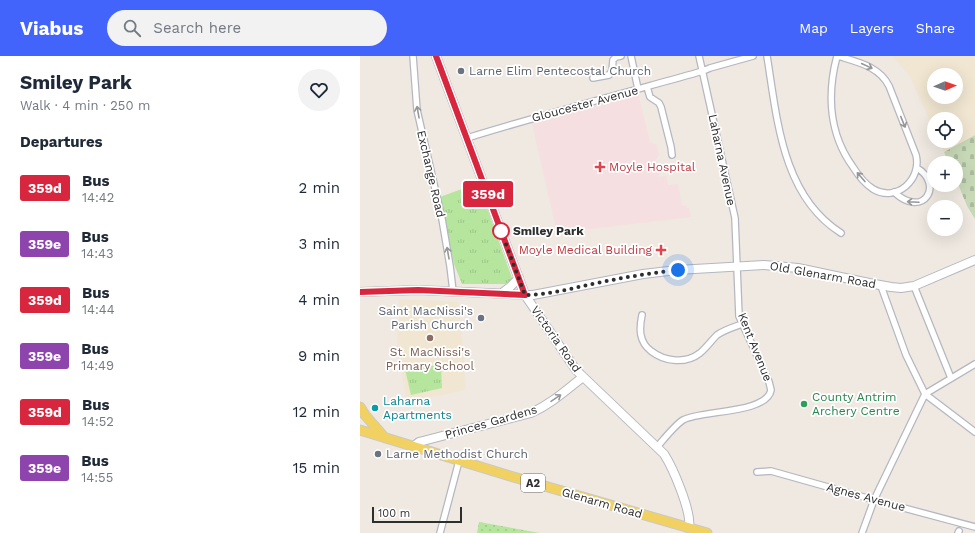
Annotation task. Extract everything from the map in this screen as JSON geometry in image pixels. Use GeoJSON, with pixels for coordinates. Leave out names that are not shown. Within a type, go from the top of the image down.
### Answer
{"type":"FeatureCollection","features":[{"type":"Feature","properties":{"kind":"main road"},"geometry":{"type":"LineString","coordinates":[[360,407],[385,438]]}},
{"type":"Feature","properties":{"kind":"main road","name":"Glenarm Road"},"geometry":{"type":"LineString","coordinates":[[360,430],[459,461],[707,533]]}},
{"type":"Feature","properties":{"kind":"street","name":"Exchange Road"},"geometry":{"type":"LineString","coordinates":[[414,56],[417,110],[442,219],[453,291]]}},
{"type":"Feature","properties":{"kind":"street","name":"Victoria Road"},"geometry":{"type":"LineString","coordinates":[[436,56],[525,295],[576,370],[657,447],[667,459],[689,516],[689,528]]}},
{"type":"Feature","properties":{"kind":"street"},"geometry":{"type":"LineString","coordinates":[[593,78],[609,75],[612,70],[613,60],[616,57],[621,56]]}},
{"type":"Feature","properties":{"kind":"street"},"geometry":{"type":"LineString","coordinates":[[631,56],[638,89]]}},
{"type":"Feature","properties":{"kind":"street","name":"Laharna Avenue"},"geometry":{"type":"LineString","coordinates":[[699,56],[734,218],[737,266]]}},
{"type":"Feature","properties":{"kind":"street","name":"Gloucester Avenue"},"geometry":{"type":"LineString","coordinates":[[467,138],[753,56]]}},
{"type":"Feature","properties":{"kind":"street"},"geometry":{"type":"LineString","coordinates":[[767,56],[780,135],[790,166],[810,204],[826,223],[841,233]]}},
{"type":"Feature","properties":{"kind":"street"},"geometry":{"type":"LineString","coordinates":[[837,56],[871,67],[882,76],[889,86],[916,155],[917,168],[910,183],[901,190],[894,192],[878,191],[866,183],[849,161],[840,143],[832,118],[831,98],[832,80],[837,56]]}},
{"type":"Feature","properties":{"kind":"street"},"geometry":{"type":"LineString","coordinates":[[647,87],[650,97],[658,102],[661,107],[672,155]]}},
{"type":"Feature","properties":{"kind":"street"},"geometry":{"type":"LineString","coordinates":[[894,192],[903,200],[913,203],[921,202],[926,197],[930,192],[930,186],[925,174],[917,168]]}},
{"type":"Feature","properties":{"kind":"street","name":"Old Glenarm Road"},"geometry":{"type":"LineString","coordinates":[[360,292],[400,290],[533,295],[566,290],[643,274],[764,265],[783,266],[881,286],[901,288],[914,286],[975,260]]}},
{"type":"Feature","properties":{"kind":"street","name":"Kent Avenue"},"geometry":{"type":"LineString","coordinates":[[657,447],[683,420],[748,407],[770,395],[771,386],[742,324],[738,311],[737,266]]}},
{"type":"Feature","properties":{"kind":"street"},"geometry":{"type":"LineString","coordinates":[[502,293],[519,278]]}},
{"type":"Feature","properties":{"kind":"street"},"geometry":{"type":"LineString","coordinates":[[881,286],[906,355],[925,394],[975,432]]}},
{"type":"Feature","properties":{"kind":"street"},"geometry":{"type":"LineString","coordinates":[[914,286],[951,378]]}},
{"type":"Feature","properties":{"kind":"street"},"geometry":{"type":"LineString","coordinates":[[642,315],[640,334],[646,347],[661,357],[675,360],[687,359],[698,354],[719,334],[742,324]]}},
{"type":"Feature","properties":{"kind":"street"},"geometry":{"type":"LineString","coordinates":[[862,533],[874,500],[925,394],[975,364]]}},
{"type":"Feature","properties":{"kind":"street","name":"Princes Gardens"},"geometry":{"type":"LineString","coordinates":[[414,446],[419,442],[531,413],[571,388],[583,377]]}},
{"type":"Feature","properties":{"kind":"street"},"geometry":{"type":"LineString","coordinates":[[440,533],[459,461]]}},
{"type":"Feature","properties":{"kind":"street","name":"Agnes Avenue"},"geometry":{"type":"LineString","coordinates":[[756,472],[771,471],[975,527]]}},
{"type":"Feature","properties":{"kind":"shaded area"},"geometry":{"type":"Polygon","coordinates":[[[892,56],[975,56],[975,135],[963,142],[963,112],[927,112],[927,114],[909,75],[892,56]]]}},
{"type":"Feature","properties":{"kind":"shaded area","name":"Moyle Hospital"},"geometry":{"type":"Polygon","coordinates":[[[638,94],[650,142],[657,145],[659,155],[656,159],[659,177],[666,176],[668,185],[678,184],[682,206],[686,205],[687,208],[689,208],[691,217],[557,233],[532,123],[638,94]]]}},
{"type":"Feature","properties":{"kind":"shaded area"},"geometry":{"type":"Polygon","coordinates":[[[942,148],[951,148],[944,152],[942,148]]]}},
{"type":"Feature","properties":{"kind":"shaded area","name":"St. MacNissi's Primary School"},"geometry":{"type":"Polygon","coordinates":[[[399,299],[458,302],[464,356],[465,390],[407,402],[398,353],[397,322],[399,322],[399,299]]]}},
{"type":"Feature","properties":{"kind":"green space"},"geometry":{"type":"Polygon","coordinates":[[[975,135],[975,219],[967,206],[961,192],[963,192],[963,156],[946,156],[944,152],[951,148],[963,148],[963,142],[975,135]]]}},
{"type":"Feature","properties":{"kind":"green space","name":"Smiley Park"},"geometry":{"type":"Polygon","coordinates":[[[478,183],[512,278],[512,280],[505,284],[462,284],[454,264],[440,197],[478,183]]]}},
{"type":"Feature","properties":{"kind":"green space"},"geometry":{"type":"Polygon","coordinates":[[[404,365],[441,366],[442,388],[411,395],[404,365]]]}},
{"type":"Feature","properties":{"kind":"green space"},"geometry":{"type":"Polygon","coordinates":[[[479,522],[540,533],[477,533],[479,522]]]}},
{"type":"Feature","properties":{"kind":"bus line","name":"359d"},"geometry":{"type":"LineString","coordinates":[[360,292],[418,290],[525,295],[436,56]]}},
{"type":"Feature","properties":{"kind":"place","name":"Larne Elim Pentecostal Church"},"geometry":{"type":"Point","coordinates":[461,71]}},
{"type":"Feature","properties":{"kind":"place","name":"Moyle Hospital"},"geometry":{"type":"Point","coordinates":[600,167]}},
{"type":"Feature","properties":{"kind":"place","name":"Smiley Park"},"geometry":{"type":"Point","coordinates":[501,231]}},
{"type":"Feature","properties":{"kind":"place","name":"Moyle Medical Building"},"geometry":{"type":"Point","coordinates":[661,250]}},
{"type":"Feature","properties":{"kind":"place","name":"Saint MacNissi's Parish Church"},"geometry":{"type":"Point","coordinates":[481,318]}},
{"type":"Feature","properties":{"kind":"place","name":"St. MacNissi's Primary School"},"geometry":{"type":"Point","coordinates":[430,338]}},
{"type":"Feature","properties":{"kind":"place","name":"County Antrim Archery Centre"},"geometry":{"type":"Point","coordinates":[804,404]}},
{"type":"Feature","properties":{"kind":"place","name":"Laharna Apartments"},"geometry":{"type":"Point","coordinates":[375,408]}},
{"type":"Feature","properties":{"kind":"place","name":"Larne Methodist Church"},"geometry":{"type":"Point","coordinates":[378,454]}},
{"type":"Feature","properties":{"kind":"route"},"geometry":{"type":"LineString","coordinates":[[501,231],[525,295],[566,290],[643,274],[678,270]]}}]}
